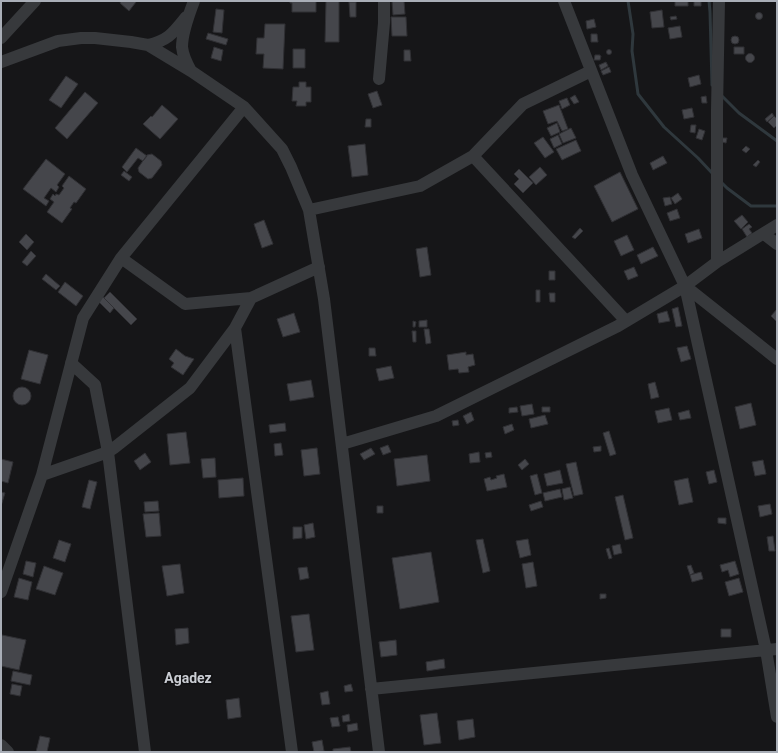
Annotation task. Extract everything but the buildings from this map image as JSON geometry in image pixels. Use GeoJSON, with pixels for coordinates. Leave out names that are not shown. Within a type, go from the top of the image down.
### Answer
{"type":"FeatureCollection","features":[{"type":"Feature","properties":{"kind":"street"},"geometry":{"type":"LineString","coordinates":[[1,38],[35,1]]}},
{"type":"Feature","properties":{"kind":"street"},"geometry":{"type":"LineString","coordinates":[[148,45],[158,43],[175,31],[188,14],[194,1]]}},
{"type":"Feature","properties":{"kind":"street"},"geometry":{"type":"LineString","coordinates":[[379,79],[384,23],[384,1]]}},
{"type":"Feature","properties":{"kind":"street"},"geometry":{"type":"LineString","coordinates":[[564,1],[632,175],[685,286],[772,650],[777,717]]}},
{"type":"Feature","properties":{"kind":"street"},"geometry":{"type":"LineString","coordinates":[[717,262],[717,118],[720,1]]}},
{"type":"Feature","properties":{"kind":"street"},"geometry":{"type":"LineString","coordinates":[[188,14],[182,47],[184,56],[191,71]]}},
{"type":"Feature","properties":{"kind":"street"},"geometry":{"type":"LineString","coordinates":[[1,62],[67,39],[113,39],[148,45],[244,106],[282,149],[309,210],[319,267],[379,752]]}},
{"type":"Feature","properties":{"kind":"street"},"geometry":{"type":"LineString","coordinates":[[309,210],[420,186],[473,156],[523,104],[591,71]]}},
{"type":"Feature","properties":{"kind":"street"},"geometry":{"type":"LineString","coordinates":[[1,592],[42,475],[83,318],[121,258],[244,106]]}},
{"type":"Feature","properties":{"kind":"street"},"geometry":{"type":"LineString","coordinates":[[473,156],[626,321]]}},
{"type":"Feature","properties":{"kind":"street"},"geometry":{"type":"LineString","coordinates":[[342,444],[436,416],[611,330],[685,286],[717,262],[777,225]]}},
{"type":"Feature","properties":{"kind":"street"},"geometry":{"type":"LineString","coordinates":[[764,234],[777,244]]}},
{"type":"Feature","properties":{"kind":"street"},"geometry":{"type":"LineString","coordinates":[[121,258],[186,304],[251,298],[319,267]]}},
{"type":"Feature","properties":{"kind":"street"},"geometry":{"type":"LineString","coordinates":[[685,286],[777,358]]}},
{"type":"Feature","properties":{"kind":"street"},"geometry":{"type":"LineString","coordinates":[[42,475],[108,452],[190,388],[235,328],[251,298]]}},
{"type":"Feature","properties":{"kind":"street"},"geometry":{"type":"LineString","coordinates":[[235,328],[292,752]]}},
{"type":"Feature","properties":{"kind":"street"},"geometry":{"type":"LineString","coordinates":[[71,363],[95,385],[108,452],[145,752]]}},
{"type":"Feature","properties":{"kind":"street"},"geometry":{"type":"LineString","coordinates":[[371,689],[772,650]]}},
{"type":"Feature","properties":{"kind":"street"},"geometry":{"type":"LineString","coordinates":[[1,745],[8,752]]}},
{"type":"Feature","properties":{"kind":"waterway"},"geometry":{"type":"LineString","coordinates":[[628,1],[633,34],[632,51],[638,94],[664,127],[713,174]]}},
{"type":"Feature","properties":{"kind":"waterway"},"geometry":{"type":"LineString","coordinates":[[709,1],[712,85]]}},
{"type":"Feature","properties":{"kind":"waterway"},"geometry":{"type":"LineString","coordinates":[[720,94],[739,113],[777,141]]}},
{"type":"Feature","properties":{"kind":"waterway"},"geometry":{"type":"LineString","coordinates":[[721,182],[751,206],[777,206]]}},
{"type":"Feature","properties":{"kind":"district","name":"Agadez"},"geometry":{"type":"Point","coordinates":[188,678]}}]}
